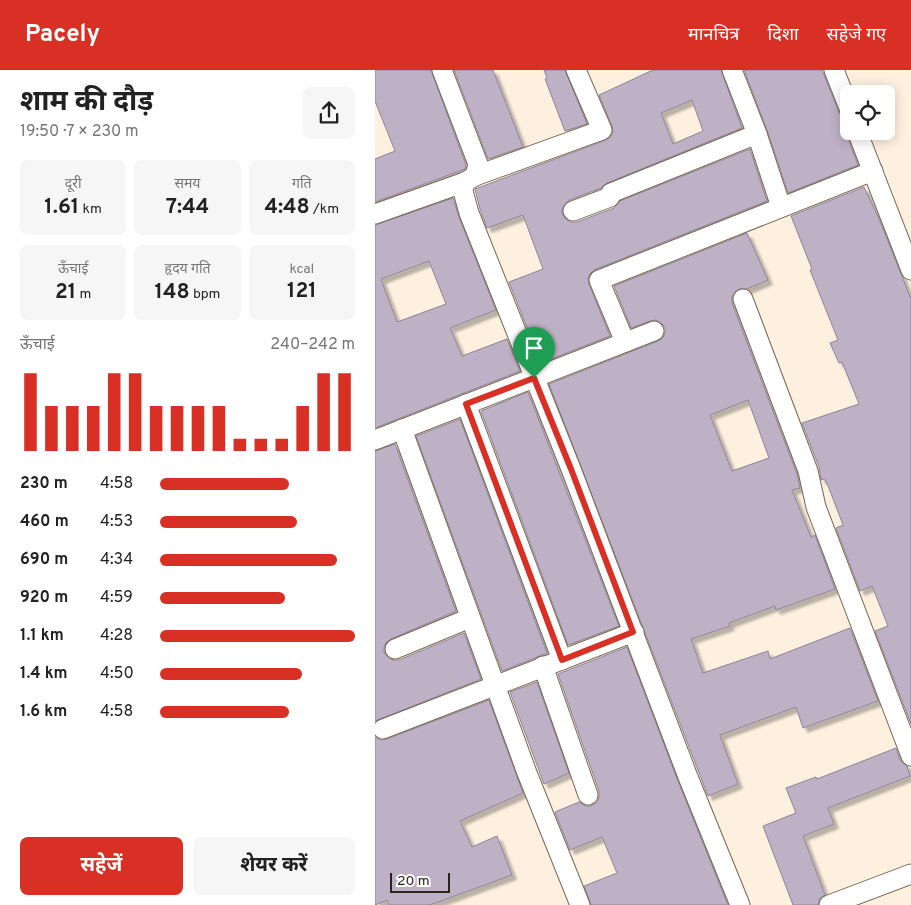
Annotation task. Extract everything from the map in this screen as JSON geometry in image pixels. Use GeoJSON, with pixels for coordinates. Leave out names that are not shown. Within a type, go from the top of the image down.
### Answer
{"type":"FeatureCollection","features":[{"type":"Feature","properties":{"kind":"street"},"geometry":{"type":"LineString","coordinates":[[442,70],[478,164],[477,170],[463,191],[469,213],[571,469],[687,777],[740,905]]}},
{"type":"Feature","properties":{"kind":"street"},"geometry":{"type":"LineString","coordinates":[[375,214],[603,130],[576,70]]}},
{"type":"Feature","properties":{"kind":"street"},"geometry":{"type":"LineString","coordinates":[[732,70],[757,134],[781,207]]}},
{"type":"Feature","properties":{"kind":"street"},"geometry":{"type":"LineString","coordinates":[[834,70],[840,85]]}},
{"type":"Feature","properties":{"kind":"street"},"geometry":{"type":"LineString","coordinates":[[573,212],[610,197],[611,193],[757,134]]}},
{"type":"Feature","properties":{"kind":"street"},"geometry":{"type":"LineString","coordinates":[[861,140],[911,270]]}},
{"type":"Feature","properties":{"kind":"street"},"geometry":{"type":"LineString","coordinates":[[625,342],[599,280],[873,172]]}},
{"type":"Feature","properties":{"kind":"street"},"geometry":{"type":"LineString","coordinates":[[743,299],[808,471],[816,507],[911,756]]}},
{"type":"Feature","properties":{"kind":"street"},"geometry":{"type":"LineString","coordinates":[[375,440],[654,331]]}},
{"type":"Feature","properties":{"kind":"street"},"geometry":{"type":"LineString","coordinates":[[466,404],[562,660]]}},
{"type":"Feature","properties":{"kind":"street"},"geometry":{"type":"LineString","coordinates":[[402,429],[494,685],[580,905]]}},
{"type":"Feature","properties":{"kind":"street"},"geometry":{"type":"LineString","coordinates":[[395,649],[469,618]]}},
{"type":"Feature","properties":{"kind":"street"},"geometry":{"type":"LineString","coordinates":[[383,729],[633,632]]}},
{"type":"Feature","properties":{"kind":"street"},"geometry":{"type":"LineString","coordinates":[[543,666],[588,796]]}},
{"type":"Feature","properties":{"kind":"street"},"geometry":{"type":"LineString","coordinates":[[829,905],[911,874]]}},
{"type":"Feature","properties":{"kind":"building"},"geometry":{"type":"Polygon","coordinates":[[[375,70],[431,70],[466,165],[465,169],[375,202],[375,159],[395,151],[375,101],[375,70]]]}},
{"type":"Feature","properties":{"kind":"building"},"geometry":{"type":"Polygon","coordinates":[[[454,70],[493,70],[523,147],[488,159],[454,70]]]}},
{"type":"Feature","properties":{"kind":"building"},"geometry":{"type":"Polygon","coordinates":[[[544,70],[565,70],[587,124],[565,131],[545,79],[547,78],[544,70]]]}},
{"type":"Feature","properties":{"kind":"building"},"geometry":{"type":"Polygon","coordinates":[[[653,70],[721,70],[742,128],[569,200],[562,209],[562,214],[566,219],[571,222],[577,222],[614,208],[620,201],[750,149],[767,201],[594,270],[588,278],[589,284],[610,336],[541,363],[509,282],[543,269],[523,215],[487,228],[475,189],[610,137],[613,132],[612,126],[599,95],[653,70]],[[692,100],[661,113],[673,144],[703,131],[692,100]]]}},
{"type":"Feature","properties":{"kind":"building"},"geometry":{"type":"Polygon","coordinates":[[[744,70],[822,70],[840,114],[840,140],[849,140],[858,165],[788,193],[744,70]]]}},
{"type":"Feature","properties":{"kind":"building"},"geometry":{"type":"Polygon","coordinates":[[[864,187],[880,221],[911,299],[911,724],[875,631],[888,626],[872,586],[860,591],[836,528],[843,525],[827,483],[824,479],[821,480],[819,467],[802,423],[859,404],[842,362],[839,363],[830,343],[838,340],[791,216],[864,187]]]}},
{"type":"Feature","properties":{"kind":"building"},"geometry":{"type":"Polygon","coordinates":[[[453,198],[496,310],[450,328],[462,356],[507,339],[520,371],[375,428],[375,225],[453,198]],[[429,261],[381,279],[397,322],[446,304],[429,261]]]}},
{"type":"Feature","properties":{"kind":"building"},"geometry":{"type":"Polygon","coordinates":[[[747,233],[768,280],[747,289],[739,289],[732,297],[732,303],[797,474],[800,488],[792,490],[811,537],[815,535],[835,589],[776,610],[775,606],[729,623],[730,626],[691,639],[703,673],[768,651],[770,659],[850,628],[878,701],[803,728],[796,707],[720,735],[738,784],[708,796],[549,384],[663,338],[665,327],[656,320],[631,328],[614,286],[747,233]],[[748,400],[710,415],[732,471],[769,458],[748,400]]]}},
{"type":"Feature","properties":{"kind":"building"},"geometry":{"type":"Polygon","coordinates":[[[528,392],[619,626],[568,645],[481,411],[528,392]]]}},
{"type":"Feature","properties":{"kind":"building"},"geometry":{"type":"Polygon","coordinates":[[[460,419],[547,653],[502,671],[416,436],[460,419]]]}},
{"type":"Feature","properties":{"kind":"building"},"geometry":{"type":"Polygon","coordinates":[[[395,444],[456,611],[391,639],[384,647],[384,653],[393,660],[399,660],[464,633],[481,679],[375,721],[375,451],[395,444]]]}},
{"type":"Feature","properties":{"kind":"building"},"geometry":{"type":"Polygon","coordinates":[[[627,647],[728,905],[591,905],[584,886],[617,873],[602,837],[570,850],[555,812],[579,802],[585,806],[591,806],[597,802],[599,797],[599,791],[558,674],[627,647]]]}},
{"type":"Feature","properties":{"kind":"building"},"geometry":{"type":"Polygon","coordinates":[[[537,682],[569,773],[544,784],[510,692],[537,682]]]}},
{"type":"Feature","properties":{"kind":"building"},"geometry":{"type":"Polygon","coordinates":[[[489,700],[523,793],[460,821],[472,847],[497,836],[512,875],[430,905],[389,905],[387,900],[375,905],[375,737],[381,740],[387,739],[489,700]]]}},
{"type":"Feature","properties":{"kind":"building"},"geometry":{"type":"Polygon","coordinates":[[[896,748],[900,760],[907,766],[910,776],[828,808],[834,824],[803,836],[825,895],[820,898],[818,905],[793,905],[763,826],[796,813],[786,788],[816,777],[817,779],[896,748]]]}},
{"type":"Feature","properties":{"kind":"route"},"geometry":{"type":"LineString","coordinates":[[534,378],[633,632],[562,660],[466,404],[534,378]]}}]}
